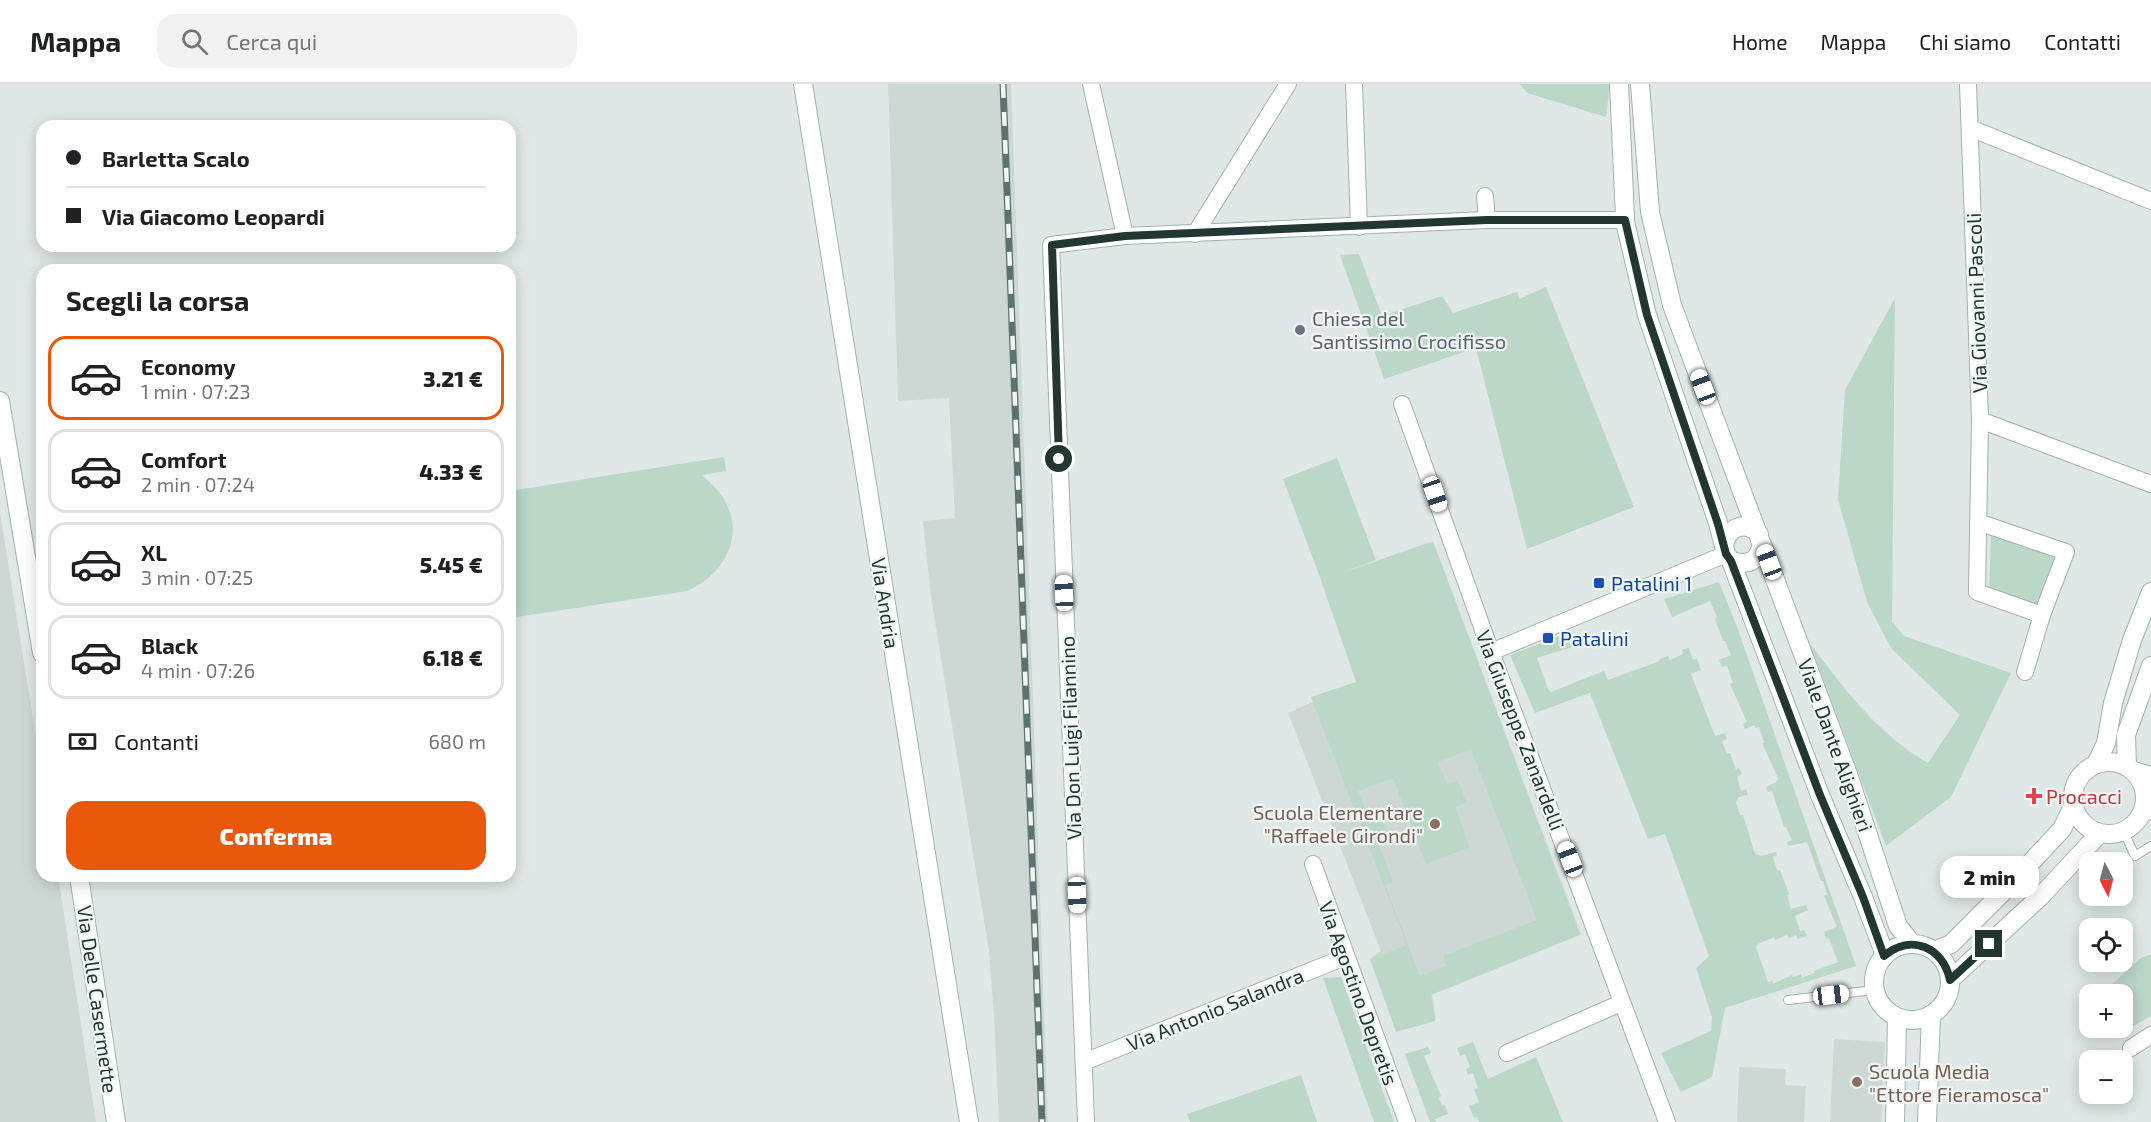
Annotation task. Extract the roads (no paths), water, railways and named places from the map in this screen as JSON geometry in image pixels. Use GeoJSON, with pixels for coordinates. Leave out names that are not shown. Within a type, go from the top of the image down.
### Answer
{"type":"FeatureCollection","features":[{"type":"Feature","properties":{"kind":"street","name":"Via Andria"},"geometry":{"type":"LineString","coordinates":[[802,84],[969,1122]]}},
{"type":"Feature","properties":{"kind":"street"},"geometry":{"type":"LineString","coordinates":[[1091,84],[1125,236],[1487,220],[1625,220],[1630,230],[1642,233],[1649,228],[1651,216]]}},
{"type":"Feature","properties":{"kind":"street"},"geometry":{"type":"LineString","coordinates":[[1195,234],[1288,84]]}},
{"type":"Feature","properties":{"kind":"street"},"geometry":{"type":"LineString","coordinates":[[1354,84],[1361,124],[1359,227]]}},
{"type":"Feature","properties":{"kind":"street","name":"Viale Dante Alighieri"},"geometry":{"type":"LineString","coordinates":[[1619,84],[1625,220],[1647,315],[1727,553],[1820,795],[1863,897],[1884,956]]}},
{"type":"Feature","properties":{"kind":"street","name":"Viale Dante Alighieri"},"geometry":{"type":"LineString","coordinates":[[1640,84],[1651,216],[1672,305],[1848,774],[1898,926],[1912,944]]}},
{"type":"Feature","properties":{"kind":"street","name":"Via Giovanni Pascoli"},"geometry":{"type":"LineString","coordinates":[[1968,84],[1980,420],[1977,592],[2042,615]]}},
{"type":"Feature","properties":{"kind":"street"},"geometry":{"type":"LineString","coordinates":[[1970,128],[2151,201]]}},
{"type":"Feature","properties":{"kind":"street"},"geometry":{"type":"LineString","coordinates":[[1485,196],[1487,220]]}},
{"type":"Feature","properties":{"kind":"street","name":"Via Don Luigi Filannino"},"geometry":{"type":"LineString","coordinates":[[1086,1122],[1052,245],[1125,236]]}},
{"type":"Feature","properties":{"kind":"street"},"geometry":{"type":"LineString","coordinates":[[0,401],[36,617]]}},
{"type":"Feature","properties":{"kind":"street","name":"Via Giuseppe Zanardelli"},"geometry":{"type":"LineString","coordinates":[[1402,404],[1491,651],[1667,1122]]}},
{"type":"Feature","properties":{"kind":"street"},"geometry":{"type":"LineString","coordinates":[[1980,420],[2151,484]]}},
{"type":"Feature","properties":{"kind":"street"},"geometry":{"type":"LineString","coordinates":[[1978,522],[2066,552],[2042,615],[2025,672]]}},
{"type":"Feature","properties":{"kind":"street"},"geometry":{"type":"LineString","coordinates":[[1738,526],[1753,529],[1760,539],[1759,555],[1750,562],[1743,564],[1727,553],[1726,537],[1738,526]]}},
{"type":"Feature","properties":{"kind":"street"},"geometry":{"type":"LineString","coordinates":[[1491,651],[1727,553]]}},
{"type":"Feature","properties":{"kind":"street"},"geometry":{"type":"LineString","coordinates":[[1934,951],[1951,944],[2062,829],[2073,806],[2073,796],[2079,777],[2096,764],[2106,743],[2112,703],[2132,640],[2151,592]]}},
{"type":"Feature","properties":{"kind":"street"},"geometry":{"type":"LineString","coordinates":[[2073,806],[2082,823],[2099,834],[2112,835],[2124,832],[2132,828],[2147,812],[2145,789],[2140,778],[2129,768],[2126,735],[2151,666]]}},
{"type":"Feature","properties":{"kind":"street"},"geometry":{"type":"LineString","coordinates":[[2096,764],[2118,763],[2151,775]]}},
{"type":"Feature","properties":{"kind":"street"},"geometry":{"type":"LineString","coordinates":[[1950,980],[2041,896],[2099,834]]}},
{"type":"Feature","properties":{"kind":"street","name":"Via Agostino Depretis"},"geometry":{"type":"LineString","coordinates":[[1313,864],[1407,1122]]}},
{"type":"Feature","properties":{"kind":"street","name":"Via Delle Casermette"},"geometry":{"type":"LineString","coordinates":[[80,882],[116,1122]]}},
{"type":"Feature","properties":{"kind":"street"},"geometry":{"type":"LineString","coordinates":[[1912,944],[1934,951],[1944,962],[1950,980],[1946,1000],[1931,1015],[1920,1020],[1897,1018],[1878,1001],[1874,990],[1875,972],[1884,956],[1896,948],[1912,944]]}},
{"type":"Feature","properties":{"kind":"street","name":"Via Antonio Salandra"},"geometry":{"type":"LineString","coordinates":[[1084,1062],[1345,957]]}},
{"type":"Feature","properties":{"kind":"street"},"geometry":{"type":"LineString","coordinates":[[1507,1053],[1622,1003]]}},
{"type":"Feature","properties":{"kind":"street"},"geometry":{"type":"LineString","coordinates":[[1927,1122],[1931,1015]]}},
{"type":"Feature","properties":{"kind":"street"},"geometry":{"type":"LineString","coordinates":[[1895,1122],[1897,1018]]}},
{"type":"Feature","properties":{"kind":"street"},"geometry":{"type":"LineString","coordinates":[[2131,1048],[2151,1035]]}},
{"type":"Feature","properties":{"kind":"lane"},"geometry":{"type":"LineString","coordinates":[[2124,832],[2136,856],[2151,846]]}},
{"type":"Feature","properties":{"kind":"lane"},"geometry":{"type":"LineString","coordinates":[[1788,1000],[1874,990]]}},
{"type":"Feature","properties":{"kind":"railway"},"geometry":{"type":"LineString","coordinates":[[1003,84],[1042,1122]]}},
{"type":"Feature","properties":{"kind":"place","name":"Chiesa del Santissimo Crocifisso"},"geometry":{"type":"Point","coordinates":[1300,330]}},
{"type":"Feature","properties":{"kind":"place","name":"Patalini 1"},"geometry":{"type":"Point","coordinates":[1599,583]}},
{"type":"Feature","properties":{"kind":"place","name":"Patalini"},"geometry":{"type":"Point","coordinates":[1548,638]}},
{"type":"Feature","properties":{"kind":"place","name":"Procacci"},"geometry":{"type":"Point","coordinates":[2034,796]}},
{"type":"Feature","properties":{"kind":"place","name":"Scuola Elementare \"Raffaele Girondi\""},"geometry":{"type":"Point","coordinates":[1435,824]}},
{"type":"Feature","properties":{"kind":"place","name":"Scuola Media \"Ettore Fieramosca\""},"geometry":{"type":"Point","coordinates":[1857,1082]}}]}
